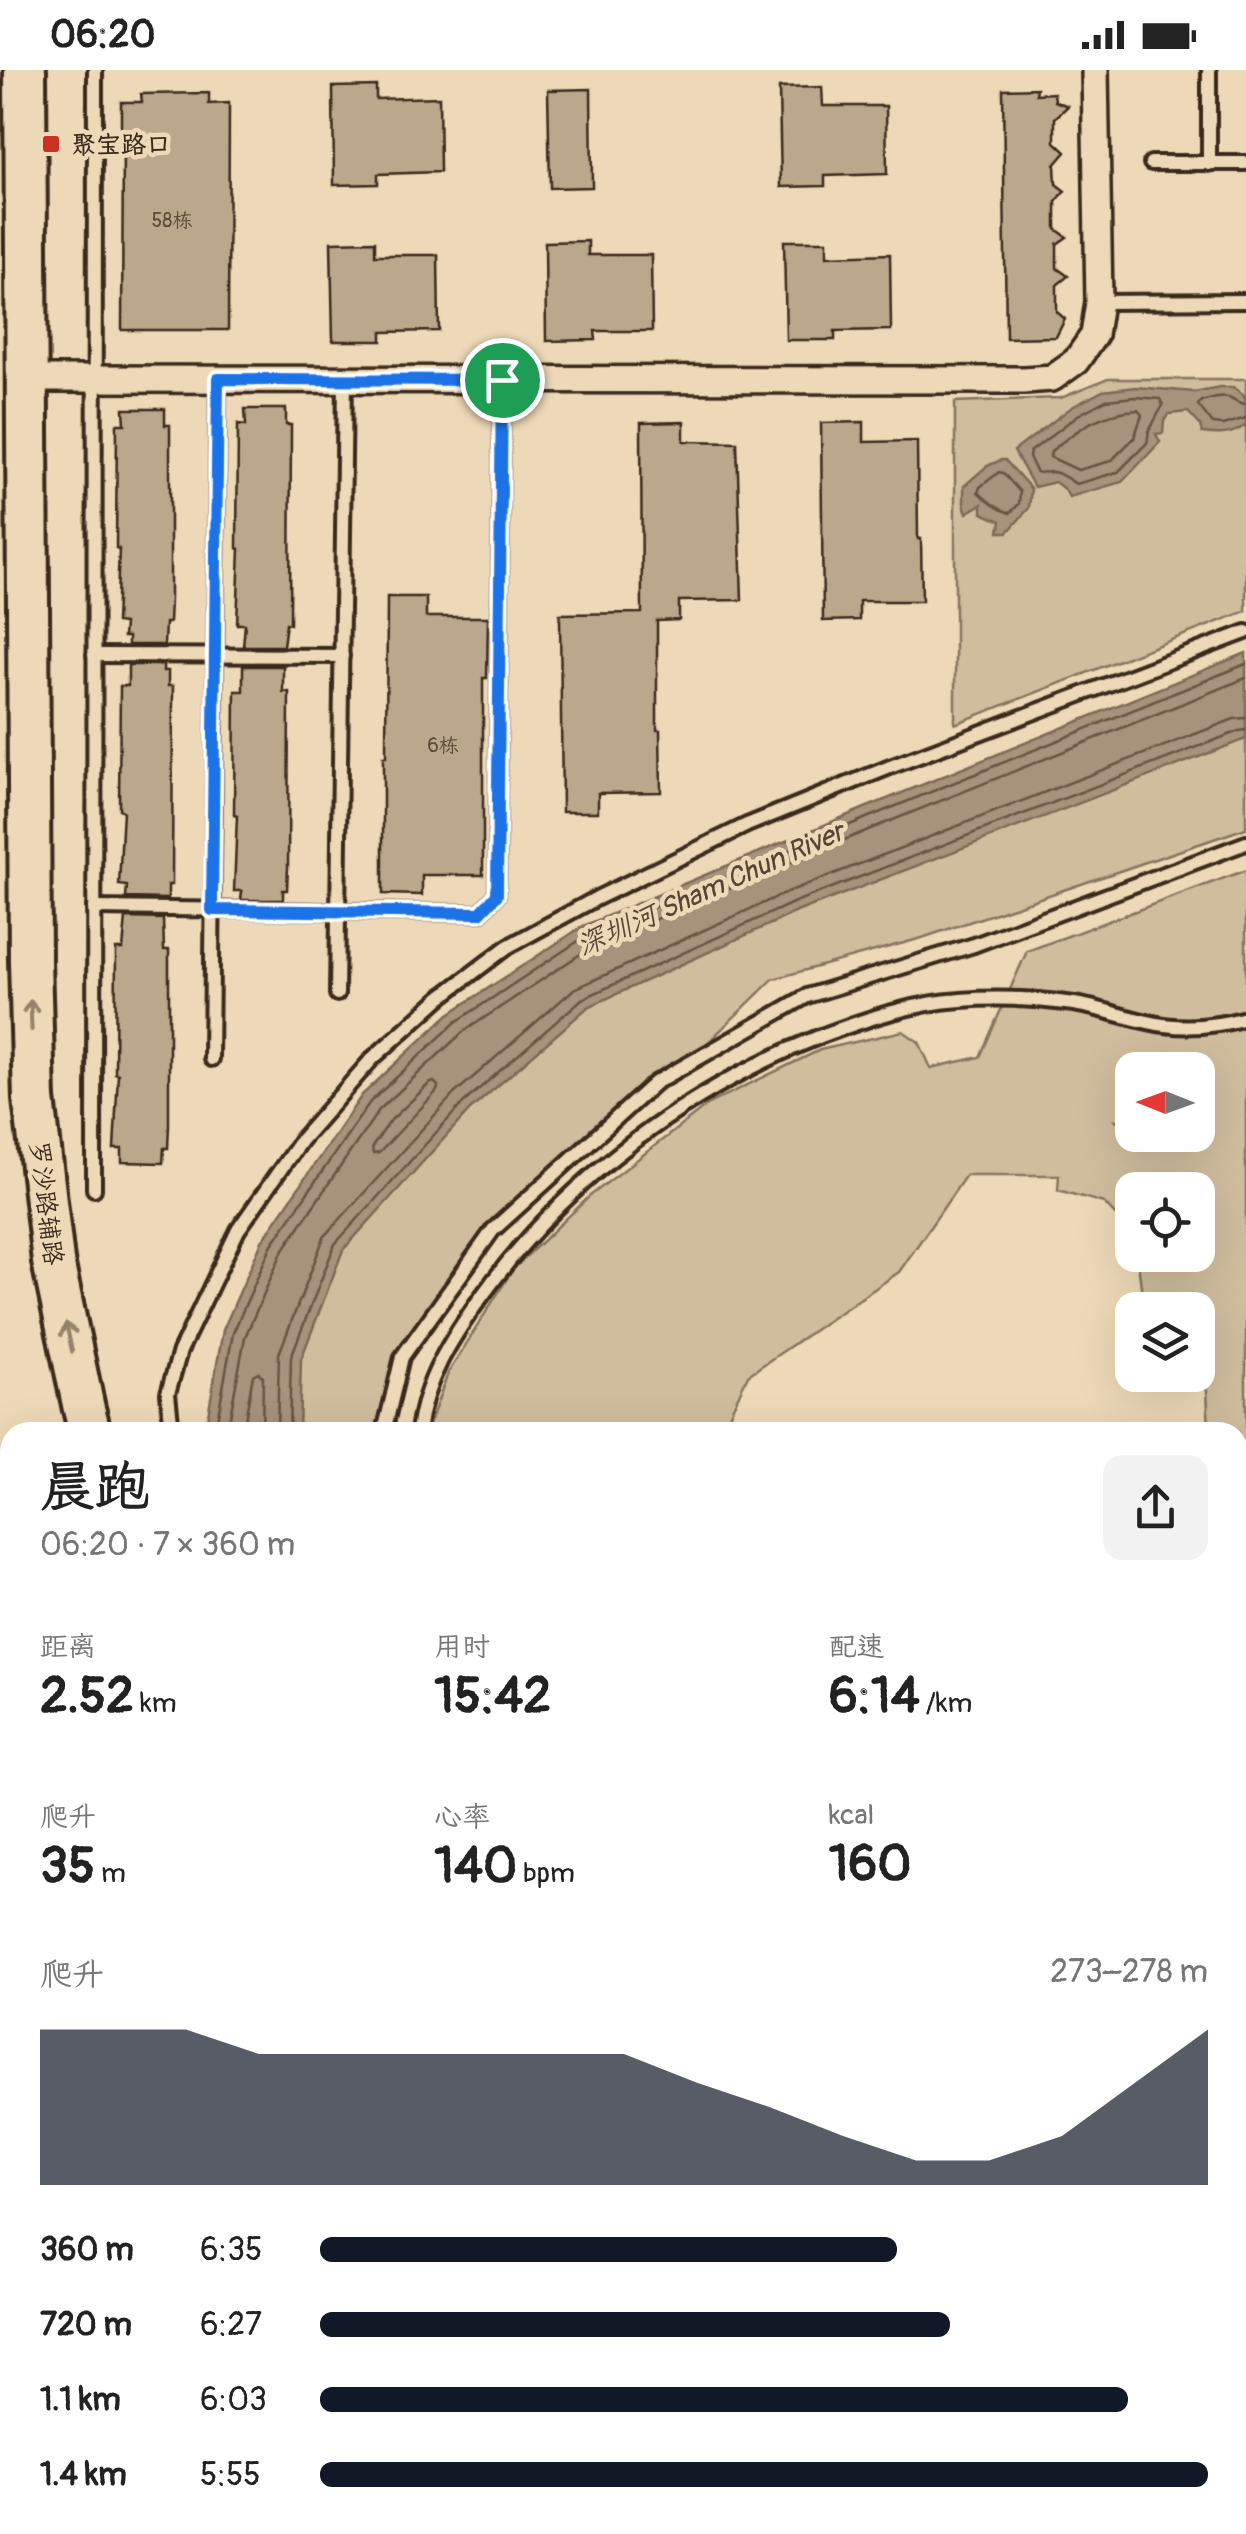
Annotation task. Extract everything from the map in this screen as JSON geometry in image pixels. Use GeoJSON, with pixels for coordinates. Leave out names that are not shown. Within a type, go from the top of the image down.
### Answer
{"type":"FeatureCollection","features":[{"type":"Feature","properties":{"kind":"main road","name":"罗沙路辅路"},"geometry":{"type":"LineString","coordinates":[[25,70],[34,1099],[53,1261],[87,1422]]}},
{"type":"Feature","properties":{"kind":"street"},"geometry":{"type":"LineString","coordinates":[[26,379],[1052,378],[1076,362],[1094,336],[1098,302],[1096,70]]}},
{"type":"Feature","properties":{"kind":"lane"},"geometry":{"type":"LineString","coordinates":[[94,1189],[95,70]]}},
{"type":"Feature","properties":{"kind":"lane"},"geometry":{"type":"LineString","coordinates":[[1209,70],[1209,164]]}},
{"type":"Feature","properties":{"kind":"lane"},"geometry":{"type":"LineString","coordinates":[[1151,164],[1246,163]]}},
{"type":"Feature","properties":{"kind":"lane"},"geometry":{"type":"LineString","coordinates":[[1098,302],[1246,301]]}},
{"type":"Feature","properties":{"kind":"lane"},"geometry":{"type":"LineString","coordinates":[[211,1059],[218,379]]}},
{"type":"Feature","properties":{"kind":"lane"},"geometry":{"type":"LineString","coordinates":[[337,994],[346,380]]}},
{"type":"Feature","properties":{"kind":"lane"},"geometry":{"type":"LineString","coordinates":[[94,908],[480,913],[497,895],[502,380]]}},
{"type":"Feature","properties":{"kind":"lane"},"geometry":{"type":"LineString","coordinates":[[171,1422],[168,1393],[180,1351],[238,1230],[301,1140],[372,1059],[441,997],[507,948],[597,898],[748,825],[1246,632]]}},
{"type":"Feature","properties":{"kind":"lane"},"geometry":{"type":"LineString","coordinates":[[94,654],[342,656]]}},
{"type":"Feature","properties":{"kind":"lane"},"geometry":{"type":"LineString","coordinates":[[386,1422],[402,1357],[494,1230],[655,1083],[807,996],[974,944],[1246,843]]}},
{"type":"Feature","properties":{"kind":"lane"},"geometry":{"type":"LineString","coordinates":[[420,1422],[424,1401],[444,1355],[516,1252],[565,1200],[621,1151],[681,1107],[741,1072],[864,1020],[956,1000],[1017,999],[1076,1004],[1173,1026],[1200,1027],[1246,1018]]}},
{"type":"Feature","properties":{"kind":"shaded area"},"geometry":{"type":"Polygon","coordinates":[[[1108,379],[1246,379],[1246,611],[955,724],[955,402],[1061,398],[1108,379]]]}},
{"type":"Feature","properties":{"kind":"shaded area"},"geometry":{"type":"Polygon","coordinates":[[[1246,701],[1246,828],[922,938],[773,979],[684,1066],[493,1230],[398,1372],[391,1422],[253,1422],[313,1225],[564,976],[1246,701]]]}},
{"type":"Feature","properties":{"kind":"shaded area"},"geometry":{"type":"Polygon","coordinates":[[[1246,870],[1246,1422],[1209,1422],[1207,1392],[1215,1392],[1215,1292],[1142,1292],[1139,1272],[1215,1272],[1215,1172],[1115,1172],[1115,1215],[1104,1203],[1058,1190],[1059,1175],[966,1175],[899,1272],[748,1375],[726,1422],[430,1422],[448,1373],[513,1269],[590,1196],[710,1103],[820,1050],[903,1031],[919,1042],[931,1068],[980,1057],[1027,951],[1246,870]]]}},
{"type":"Feature","properties":{"kind":"water"},"geometry":{"type":"Polygon","coordinates":[[[1135,387],[1194,392],[1233,387],[1246,401],[1246,425],[1225,434],[1202,433],[1188,412],[1169,414],[1163,433],[1156,434],[1160,442],[1122,482],[1069,497],[1055,482],[1034,487],[1014,451],[1072,407],[1103,391],[1135,387]]]}},
{"type":"Feature","properties":{"kind":"water"},"geometry":{"type":"Polygon","coordinates":[[[1001,460],[1031,489],[1029,508],[1008,532],[999,532],[1001,521],[982,513],[982,504],[967,513],[964,504],[964,486],[987,466],[1001,460]]]}},
{"type":"Feature","properties":{"kind":"water","name":"深圳河 Sham Chun River"},"geometry":{"type":"Polygon","coordinates":[[[1246,653],[1246,739],[799,911],[588,1007],[470,1110],[343,1250],[301,1359],[299,1422],[207,1422],[223,1330],[262,1241],[362,1095],[449,1014],[583,926],[1246,653]]]}},
{"type":"Feature","properties":{"kind":"building"},"geometry":{"type":"Polygon","coordinates":[[[376,86],[376,99],[439,97],[440,172],[378,174],[378,184],[334,185],[333,87],[376,86]]]}},
{"type":"Feature","properties":{"kind":"building"},"geometry":{"type":"Polygon","coordinates":[[[822,87],[823,106],[886,106],[887,174],[825,176],[825,186],[781,187],[779,88],[822,87]]]}},
{"type":"Feature","properties":{"kind":"building"},"geometry":{"type":"Polygon","coordinates":[[[1037,88],[1036,94],[1054,93],[1055,101],[1068,106],[1055,118],[1055,142],[1066,152],[1055,165],[1056,184],[1065,191],[1056,202],[1056,229],[1067,237],[1057,244],[1057,268],[1068,276],[1057,285],[1057,312],[1065,319],[1056,337],[1006,338],[1003,89],[1037,88]]]}},
{"type":"Feature","properties":{"kind":"building"},"geometry":{"type":"Polygon","coordinates":[[[591,89],[592,187],[550,188],[548,90],[591,89]]]}},
{"type":"Feature","properties":{"kind":"building"},"geometry":{"type":"Polygon","coordinates":[[[209,93],[209,104],[229,103],[228,330],[122,330],[121,102],[142,102],[141,94],[209,93]]]}},
{"type":"Feature","properties":{"kind":"building"},"geometry":{"type":"Polygon","coordinates":[[[375,241],[375,255],[438,255],[439,331],[382,332],[382,341],[333,341],[331,242],[375,241]]]}},
{"type":"Feature","properties":{"kind":"building"},"geometry":{"type":"Polygon","coordinates":[[[588,241],[588,255],[651,255],[652,331],[595,331],[596,340],[546,341],[545,242],[588,241]]]}},
{"type":"Feature","properties":{"kind":"building"},"geometry":{"type":"Polygon","coordinates":[[[784,241],[827,241],[827,256],[890,254],[891,330],[835,331],[835,340],[786,340],[784,241]]]}},
{"type":"Feature","properties":{"kind":"building"},"geometry":{"type":"Polygon","coordinates":[[[124,409],[165,409],[165,425],[170,425],[170,599],[164,645],[128,645],[128,637],[123,637],[124,624],[116,623],[117,424],[125,424],[124,409]]]}},
{"type":"Feature","properties":{"kind":"building"},"geometry":{"type":"Polygon","coordinates":[[[245,409],[286,409],[286,425],[291,425],[290,624],[286,623],[283,646],[243,646],[245,624],[237,624],[238,424],[246,425],[245,409]]]}},
{"type":"Feature","properties":{"kind":"building"},"geometry":{"type":"Polygon","coordinates":[[[684,422],[684,441],[737,442],[742,600],[679,601],[679,620],[657,621],[661,792],[598,793],[598,812],[562,812],[560,614],[642,613],[641,423],[684,422]]]}},
{"type":"Feature","properties":{"kind":"building"},"geometry":{"type":"Polygon","coordinates":[[[864,422],[864,442],[917,441],[922,601],[859,601],[859,620],[823,621],[821,423],[864,422]]]}},
{"type":"Feature","properties":{"kind":"building"},"geometry":{"type":"Polygon","coordinates":[[[387,597],[426,597],[426,617],[488,617],[487,678],[483,678],[483,875],[422,875],[422,895],[383,894],[387,597]]]}},
{"type":"Feature","properties":{"kind":"building"},"geometry":{"type":"Polygon","coordinates":[[[128,665],[163,665],[163,671],[168,671],[168,686],[173,686],[172,885],[168,885],[168,899],[126,898],[127,886],[119,885],[123,811],[119,809],[120,686],[128,686],[128,665]]]}},
{"type":"Feature","properties":{"kind":"building"},"geometry":{"type":"Polygon","coordinates":[[[243,666],[283,666],[283,692],[289,692],[288,867],[283,900],[241,900],[242,891],[234,891],[235,691],[243,691],[243,666]]]}},
{"type":"Feature","properties":{"kind":"building"},"geometry":{"type":"Polygon","coordinates":[[[126,918],[163,919],[164,950],[169,950],[169,1125],[163,1163],[122,1162],[122,1149],[114,1149],[118,1074],[116,949],[123,949],[126,918]]]}},
{"type":"Feature","properties":{"kind":"place","name":"聚宝路口"},"geometry":{"type":"Point","coordinates":[51,144]}},
{"type":"Feature","properties":{"kind":"route"},"geometry":{"type":"LineString","coordinates":[[218,379],[502,380],[497,895],[480,913],[212,910],[218,379]]}}]}
